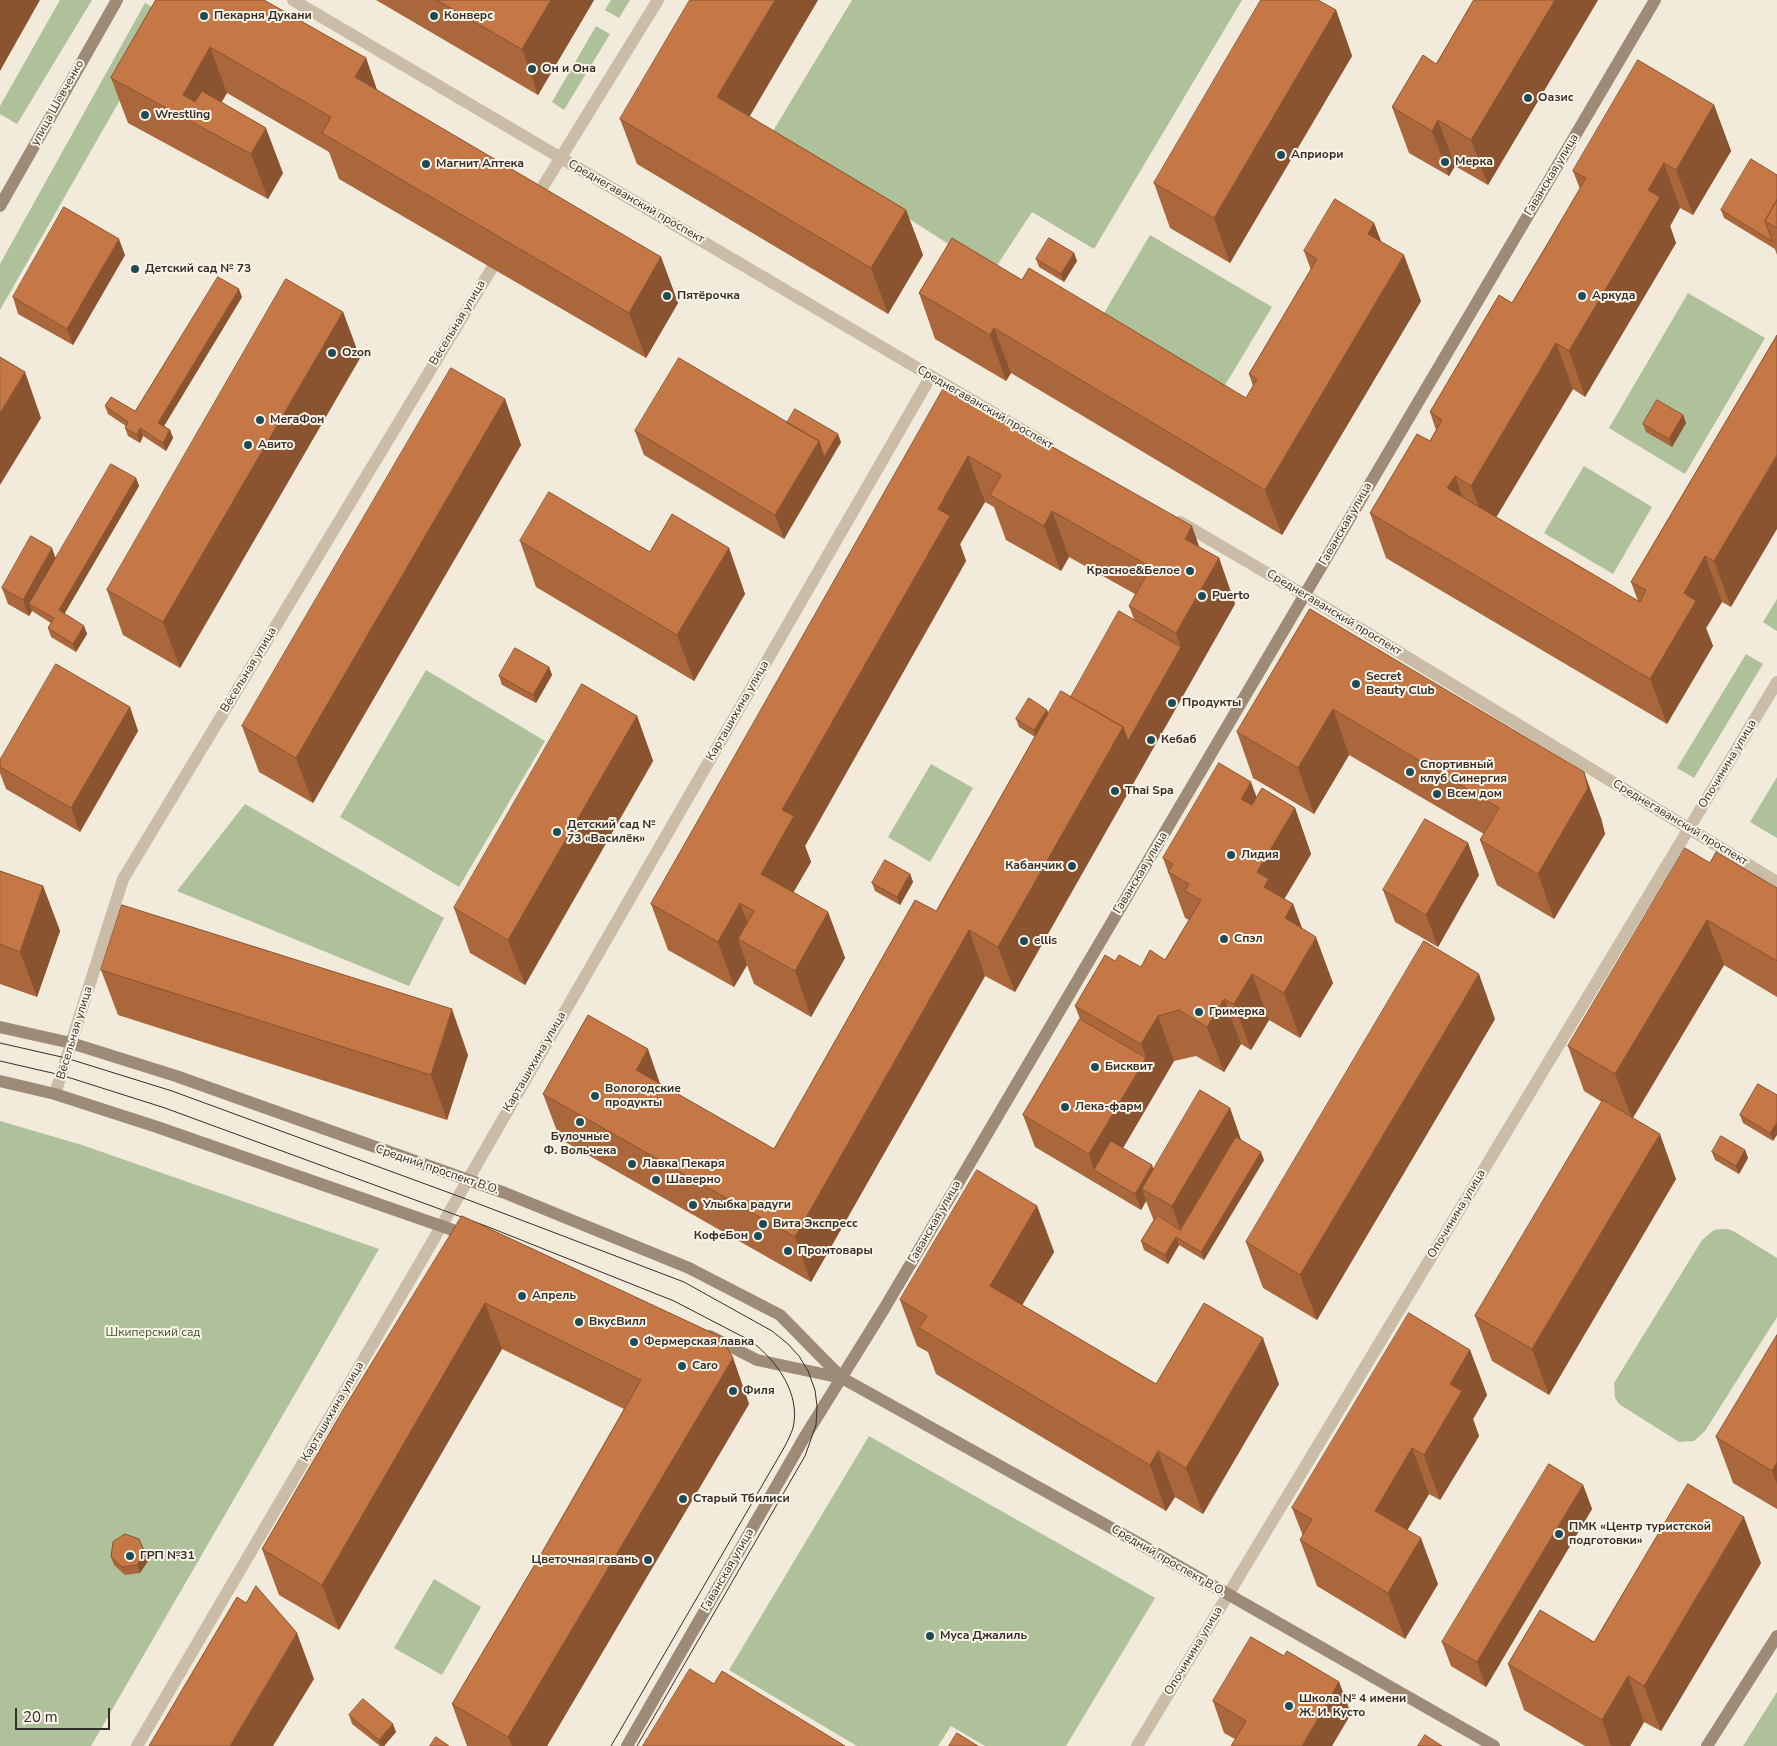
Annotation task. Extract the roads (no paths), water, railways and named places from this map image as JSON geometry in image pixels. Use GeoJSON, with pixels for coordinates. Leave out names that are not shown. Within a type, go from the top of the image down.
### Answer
{"type":"FeatureCollection","features":[{"type":"Feature","properties":{"kind":"street","name":"улица Шевченко"},"geometry":{"type":"LineString","coordinates":[[0,206],[117,0]]}},
{"type":"Feature","properties":{"kind":"street","name":"Среднегаванский проспект"},"geometry":{"type":"LineString","coordinates":[[293,0],[1058,450]]}},
{"type":"Feature","properties":{"kind":"street"},"geometry":{"type":"LineString","coordinates":[[526,214],[658,0]]}},
{"type":"Feature","properties":{"kind":"street","name":"Гаванская улица"},"geometry":{"type":"LineString","coordinates":[[626,1746],[804,1438],[842,1378],[1655,0]]}},
{"type":"Feature","properties":{"kind":"street","name":"Вёсельная улица"},"geometry":{"type":"LineString","coordinates":[[56,1094],[123,879],[492,268]]}},
{"type":"Feature","properties":{"kind":"street","name":"Карташихина улица"},"geometry":{"type":"LineString","coordinates":[[137,1746],[441,1226],[932,376]]}},
{"type":"Feature","properties":{"kind":"street","name":"Среднегаванский проспект"},"geometry":{"type":"LineString","coordinates":[[1168,515],[1305,595],[1777,882]]}},
{"type":"Feature","properties":{"kind":"street","name":"Опочинина улица"},"geometry":{"type":"LineString","coordinates":[[1136,1746],[1777,682]]}},
{"type":"Feature","properties":{"kind":"street","name":"Средний проспект В.О."},"geometry":{"type":"LineString","coordinates":[[0,1027],[71,1043],[176,1076],[505,1193],[689,1268],[780,1315],[842,1378],[1228,1594],[1494,1746]]}},
{"type":"Feature","properties":{"kind":"street"},"geometry":{"type":"LineString","coordinates":[[0,1081],[56,1094],[480,1239]]}},
{"type":"Feature","properties":{"kind":"street","name":"Средний проспект В.О."},"geometry":{"type":"LineString","coordinates":[[701,1332],[756,1360],[842,1378]]}},
{"type":"Feature","properties":{"kind":"street"},"geometry":{"type":"LineString","coordinates":[[1707,1746],[1777,1636]]}},
{"type":"Feature","properties":{"kind":"tram line"},"geometry":{"type":"LineString","coordinates":[[0,1043],[66,1058],[172,1091],[458,1196],[684,1282],[772,1331],[799,1356],[808,1371],[815,1390],[817,1406],[816,1425],[805,1456],[637,1746]]}},
{"type":"Feature","properties":{"kind":"tram line"},"geometry":{"type":"LineString","coordinates":[[0,1061],[61,1075],[165,1108],[486,1226],[674,1301],[751,1341],[770,1358],[785,1379],[790,1391],[795,1415],[791,1433],[611,1746]]}},
{"type":"Feature","properties":{"kind":"place","name":"Пекарня Дукани"},"geometry":{"type":"Point","coordinates":[204,16]}},
{"type":"Feature","properties":{"kind":"place","name":"Конверс"},"geometry":{"type":"Point","coordinates":[434,16]}},
{"type":"Feature","properties":{"kind":"place","name":"Он и Она"},"geometry":{"type":"Point","coordinates":[532,69]}},
{"type":"Feature","properties":{"kind":"place","name":"Оазис"},"geometry":{"type":"Point","coordinates":[1528,98]}},
{"type":"Feature","properties":{"kind":"place","name":"Wrestling"},"geometry":{"type":"Point","coordinates":[145,115]}},
{"type":"Feature","properties":{"kind":"place","name":"Априори"},"geometry":{"type":"Point","coordinates":[1281,155]}},
{"type":"Feature","properties":{"kind":"place","name":"Мерка"},"geometry":{"type":"Point","coordinates":[1445,162]}},
{"type":"Feature","properties":{"kind":"place","name":"Магнит Аптека"},"geometry":{"type":"Point","coordinates":[426,164]}},
{"type":"Feature","properties":{"kind":"place","name":"Детский сад № 73"},"geometry":{"type":"Point","coordinates":[135,269]}},
{"type":"Feature","properties":{"kind":"place","name":"Пятёрочка"},"geometry":{"type":"Point","coordinates":[667,296]}},
{"type":"Feature","properties":{"kind":"place","name":"Аркуда"},"geometry":{"type":"Point","coordinates":[1582,296]}},
{"type":"Feature","properties":{"kind":"place","name":"Ozon"},"geometry":{"type":"Point","coordinates":[332,353]}},
{"type":"Feature","properties":{"kind":"place","name":"МегаФон"},"geometry":{"type":"Point","coordinates":[260,420]}},
{"type":"Feature","properties":{"kind":"place","name":"Авито"},"geometry":{"type":"Point","coordinates":[248,445]}},
{"type":"Feature","properties":{"kind":"place","name":"Красное&Белое"},"geometry":{"type":"Point","coordinates":[1190,571]}},
{"type":"Feature","properties":{"kind":"place","name":"Puerto"},"geometry":{"type":"Point","coordinates":[1202,596]}},
{"type":"Feature","properties":{"kind":"place","name":"Secret Beauty Club"},"geometry":{"type":"Point","coordinates":[1356,684]}},
{"type":"Feature","properties":{"kind":"place","name":"Продукты"},"geometry":{"type":"Point","coordinates":[1172,703]}},
{"type":"Feature","properties":{"kind":"place","name":"Кебаб"},"geometry":{"type":"Point","coordinates":[1151,740]}},
{"type":"Feature","properties":{"kind":"place","name":"Спортивный клуб Синергия"},"geometry":{"type":"Point","coordinates":[1410,772]}},
{"type":"Feature","properties":{"kind":"place","name":"Thai Spa"},"geometry":{"type":"Point","coordinates":[1115,791]}},
{"type":"Feature","properties":{"kind":"place","name":"Всем дом"},"geometry":{"type":"Point","coordinates":[1437,794]}},
{"type":"Feature","properties":{"kind":"place","name":"Детский сад № 73 «Василёк»"},"geometry":{"type":"Point","coordinates":[557,832]}},
{"type":"Feature","properties":{"kind":"place","name":"Лидия"},"geometry":{"type":"Point","coordinates":[1231,855]}},
{"type":"Feature","properties":{"kind":"place","name":"Кабанчик"},"geometry":{"type":"Point","coordinates":[1072,866]}},
{"type":"Feature","properties":{"kind":"place","name":"Спэл"},"geometry":{"type":"Point","coordinates":[1224,939]}},
{"type":"Feature","properties":{"kind":"place","name":"ellis"},"geometry":{"type":"Point","coordinates":[1024,941]}},
{"type":"Feature","properties":{"kind":"place","name":"Гримерка"},"geometry":{"type":"Point","coordinates":[1199,1012]}},
{"type":"Feature","properties":{"kind":"place","name":"Бисквит"},"geometry":{"type":"Point","coordinates":[1095,1067]}},
{"type":"Feature","properties":{"kind":"place","name":"Вологодские продукты"},"geometry":{"type":"Point","coordinates":[595,1096]}},
{"type":"Feature","properties":{"kind":"place","name":"Лека-фарм"},"geometry":{"type":"Point","coordinates":[1065,1107]}},
{"type":"Feature","properties":{"kind":"place","name":"Булочные Ф. Вольчека"},"geometry":{"type":"Point","coordinates":[580,1122]}},
{"type":"Feature","properties":{"kind":"place","name":"Лавка Пекаря"},"geometry":{"type":"Point","coordinates":[632,1164]}},
{"type":"Feature","properties":{"kind":"place","name":"Шаверно"},"geometry":{"type":"Point","coordinates":[656,1180]}},
{"type":"Feature","properties":{"kind":"place","name":"Улыбка радуги"},"geometry":{"type":"Point","coordinates":[693,1205]}},
{"type":"Feature","properties":{"kind":"place","name":"Вита Экспресс"},"geometry":{"type":"Point","coordinates":[763,1224]}},
{"type":"Feature","properties":{"kind":"place","name":"КофеБон"},"geometry":{"type":"Point","coordinates":[758,1236]}},
{"type":"Feature","properties":{"kind":"place","name":"Промтовары"},"geometry":{"type":"Point","coordinates":[788,1251]}},
{"type":"Feature","properties":{"kind":"place","name":"Апрель"},"geometry":{"type":"Point","coordinates":[522,1296]}},
{"type":"Feature","properties":{"kind":"place","name":"ВкусВилл"},"geometry":{"type":"Point","coordinates":[579,1322]}},
{"type":"Feature","properties":{"kind":"place","name":"Фермерская лавка"},"geometry":{"type":"Point","coordinates":[634,1342]}},
{"type":"Feature","properties":{"kind":"place","name":"Caro"},"geometry":{"type":"Point","coordinates":[682,1366]}},
{"type":"Feature","properties":{"kind":"place","name":"Филя"},"geometry":{"type":"Point","coordinates":[733,1391]}},
{"type":"Feature","properties":{"kind":"place","name":"Старый Тбилиси"},"geometry":{"type":"Point","coordinates":[683,1499]}},
{"type":"Feature","properties":{"kind":"place","name":"ПМК «Центр туристской подготовки»"},"geometry":{"type":"Point","coordinates":[1559,1534]}},
{"type":"Feature","properties":{"kind":"place","name":"ГРП №31"},"geometry":{"type":"Point","coordinates":[130,1556]}},
{"type":"Feature","properties":{"kind":"place","name":"Цветочная гавань"},"geometry":{"type":"Point","coordinates":[648,1560]}},
{"type":"Feature","properties":{"kind":"place","name":"Муса Джалиль"},"geometry":{"type":"Point","coordinates":[930,1636]}},
{"type":"Feature","properties":{"kind":"place","name":"Школа № 4 имени Ж. И. Кусто"},"geometry":{"type":"Point","coordinates":[1289,1706]}},
{"type":"Feature","properties":{"kind":"park label","name":"Шкиперский сад"},"geometry":{"type":"Point","coordinates":[153,1333]}}]}
